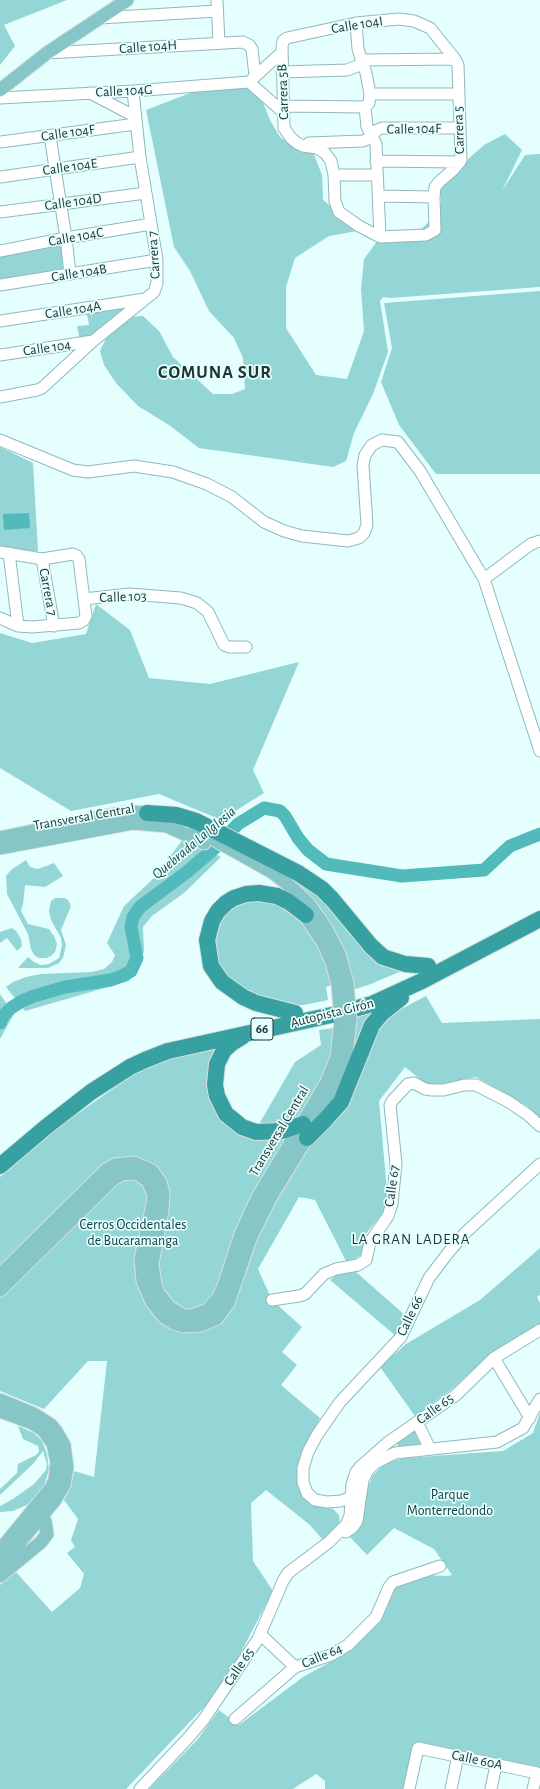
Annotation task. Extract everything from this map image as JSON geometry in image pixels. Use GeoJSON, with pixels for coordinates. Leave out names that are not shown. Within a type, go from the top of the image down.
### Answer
{"type":"FeatureCollection","features":[{"type":"Feature","properties":{"kind":"highway"},"geometry":{"type":"LineString","coordinates":[[147,813],[176,815],[196,821],[207,835],[230,848],[298,872],[322,889],[341,908],[371,946],[383,957],[405,964],[428,966]]}},
{"type":"Feature","properties":{"kind":"highway"},"geometry":{"type":"LineString","coordinates":[[295,1013],[243,997],[222,982],[211,966],[207,940],[212,921],[218,911],[234,898],[246,894],[260,893],[277,896],[289,902],[306,915]]}},
{"type":"Feature","properties":{"kind":"highway","name":"Autopista Girón"},"geometry":{"type":"LineString","coordinates":[[0,1154],[64,1101],[131,1056],[171,1042],[366,996],[428,966],[540,907]]}},
{"type":"Feature","properties":{"kind":"highway","name":"Autopista Girón"},"geometry":{"type":"LineString","coordinates":[[0,1166],[68,1109],[130,1067],[168,1051],[364,1007],[390,997],[422,981],[540,919]]}},
{"type":"Feature","properties":{"kind":"highway"},"geometry":{"type":"LineString","coordinates":[[262,1029],[232,1043],[224,1050],[217,1064],[215,1075],[217,1096],[226,1114],[233,1121],[248,1130],[274,1132],[305,1131],[330,1115],[341,1102],[369,1031],[377,1019],[422,981]]}},
{"type":"Feature","properties":{"kind":"main road"},"geometry":{"type":"LineString","coordinates":[[0,90],[47,53],[127,0]]}},
{"type":"Feature","properties":{"kind":"main road","name":"Transversal Central"},"geometry":{"type":"LineString","coordinates":[[0,838],[115,814],[147,813]]}},
{"type":"Feature","properties":{"kind":"main road","name":"Transversal Central"},"geometry":{"type":"LineString","coordinates":[[0,848],[133,823],[166,826],[207,835]]}},
{"type":"Feature","properties":{"kind":"main road","name":"Transversal Central"},"geometry":{"type":"LineString","coordinates":[[230,848],[289,895],[306,915],[328,951],[342,984]]}},
{"type":"Feature","properties":{"kind":"main road","name":"Transversal Central"},"geometry":{"type":"LineString","coordinates":[[0,1290],[113,1179],[122,1174],[131,1173],[144,1177],[152,1187],[154,1195],[154,1204],[141,1259],[141,1270],[147,1293],[158,1311],[174,1323],[192,1327],[210,1322],[217,1318],[228,1303],[256,1226],[305,1131],[333,1068],[346,1019],[339,954],[325,927],[308,903],[291,887],[272,872],[230,848]]}},
{"type":"Feature","properties":{"kind":"main road","name":"Transversal Central"},"geometry":{"type":"LineString","coordinates":[[0,1275],[105,1171],[116,1165],[134,1163],[152,1170],[160,1182],[163,1194],[162,1210],[152,1254],[155,1285],[163,1301],[177,1313],[192,1316],[200,1314],[208,1310],[219,1297],[250,1212],[305,1131]]}},
{"type":"Feature","properties":{"kind":"main road"},"geometry":{"type":"LineString","coordinates":[[0,1550],[64,1485],[67,1473],[66,1452],[58,1435],[51,1425],[34,1414],[2,1406]]}},
{"type":"Feature","properties":{"kind":"main road"},"geometry":{"type":"LineString","coordinates":[[0,1566],[38,1513]]}},
{"type":"Feature","properties":{"kind":"main road"},"geometry":{"type":"LineString","coordinates":[[0,1576],[47,1534],[47,1528],[38,1513]]}},
{"type":"Feature","properties":{"kind":"street"},"geometry":{"type":"LineString","coordinates":[[217,0],[219,43]]}},
{"type":"Feature","properties":{"kind":"street"},"geometry":{"type":"LineString","coordinates":[[100,18],[217,11]]}},
{"type":"Feature","properties":{"kind":"street","name":"Calle 104I"},"geometry":{"type":"LineString","coordinates":[[283,42],[287,38],[356,23],[399,19],[414,21],[430,28],[455,59]]}},
{"type":"Feature","properties":{"kind":"street"},"geometry":{"type":"LineString","coordinates":[[356,23],[358,49],[366,73],[368,101],[367,127],[376,144],[380,237]]}},
{"type":"Feature","properties":{"kind":"street","name":"Calle 104H"},"geometry":{"type":"LineString","coordinates":[[47,53],[243,42],[249,45],[252,49],[252,79]]}},
{"type":"Feature","properties":{"kind":"street","name":"Carrera 5B"},"geometry":{"type":"LineString","coordinates":[[283,42],[282,72],[284,128],[291,138],[302,146],[318,148],[325,153],[331,161],[334,176],[335,201],[339,212],[359,226],[380,237]]}},
{"type":"Feature","properties":{"kind":"street"},"geometry":{"type":"LineString","coordinates":[[282,53],[252,79],[284,110],[368,101],[458,94]]}},
{"type":"Feature","properties":{"kind":"street"},"geometry":{"type":"LineString","coordinates":[[361,60],[455,59]]}},
{"type":"Feature","properties":{"kind":"street","name":"Carrera 5"},"geometry":{"type":"LineString","coordinates":[[380,237],[430,233],[435,187],[460,162],[461,151],[458,65],[455,59]]}},
{"type":"Feature","properties":{"kind":"street"},"geometry":{"type":"LineString","coordinates":[[282,72],[347,70],[360,64],[361,60]]}},
{"type":"Feature","properties":{"kind":"street","name":"Calle 104G"},"geometry":{"type":"LineString","coordinates":[[0,98],[133,91],[252,79]]}},
{"type":"Feature","properties":{"kind":"street","name":"Carrera 7"},"geometry":{"type":"LineString","coordinates":[[0,397],[37,390],[93,341],[154,292],[157,283],[157,260],[140,157],[133,91]]}},
{"type":"Feature","properties":{"kind":"street"},"geometry":{"type":"LineString","coordinates":[[90,93],[135,120]]}},
{"type":"Feature","properties":{"kind":"street","name":"Calle 104F"},"geometry":{"type":"LineString","coordinates":[[0,142],[50,136],[135,120]]}},
{"type":"Feature","properties":{"kind":"street","name":"Calle 104F"},"geometry":{"type":"LineString","coordinates":[[302,146],[318,142],[368,140],[377,130],[382,128],[459,128]]}},
{"type":"Feature","properties":{"kind":"street"},"geometry":{"type":"LineString","coordinates":[[50,136],[66,238],[70,274]]}},
{"type":"Feature","properties":{"kind":"street","name":"Calle 104E"},"geometry":{"type":"LineString","coordinates":[[0,177],[140,157]]}},
{"type":"Feature","properties":{"kind":"street"},"geometry":{"type":"LineString","coordinates":[[376,161],[460,162]]}},
{"type":"Feature","properties":{"kind":"street"},"geometry":{"type":"LineString","coordinates":[[334,176],[377,175]]}},
{"type":"Feature","properties":{"kind":"street","name":"Calle 104D"},"geometry":{"type":"LineString","coordinates":[[0,212],[146,192]]}},
{"type":"Feature","properties":{"kind":"street"},"geometry":{"type":"LineString","coordinates":[[378,196],[434,197]]}},
{"type":"Feature","properties":{"kind":"street","name":"Calle 104C"},"geometry":{"type":"LineString","coordinates":[[0,251],[151,224]]}},
{"type":"Feature","properties":{"kind":"street","name":"Calle 104B"},"geometry":{"type":"LineString","coordinates":[[0,285],[157,260]]}},
{"type":"Feature","properties":{"kind":"street","name":"Calle 104A"},"geometry":{"type":"LineString","coordinates":[[0,321],[146,298]]}},
{"type":"Feature","properties":{"kind":"street","name":"Calle 104"},"geometry":{"type":"LineString","coordinates":[[0,355],[93,341]]}},
{"type":"Feature","properties":{"kind":"street"},"geometry":{"type":"LineString","coordinates":[[0,440],[73,470],[88,472],[134,466],[173,472],[207,484],[225,494],[264,522],[284,532],[302,536],[348,540],[359,538],[364,533],[367,525],[364,465],[365,455],[372,446],[382,440],[392,440],[398,442],[420,471],[484,579],[540,751]]}},
{"type":"Feature","properties":{"kind":"street"},"geometry":{"type":"LineString","coordinates":[[484,579],[531,544],[540,541]]}},
{"type":"Feature","properties":{"kind":"street"},"geometry":{"type":"LineString","coordinates":[[18,626],[4,553],[42,559],[72,554],[77,556],[79,559],[84,599]]}},
{"type":"Feature","properties":{"kind":"street","name":"Carrera 7"},"geometry":{"type":"LineString","coordinates":[[42,559],[54,626]]}},
{"type":"Feature","properties":{"kind":"street","name":"Calle 103"},"geometry":{"type":"LineString","coordinates":[[0,618],[18,626],[54,626],[79,623],[84,620],[86,616],[84,599],[129,594],[181,598],[197,603],[208,612],[224,645],[228,647],[246,647]]}},
{"type":"Feature","properties":{"kind":"street","name":"Calle 67"},"geometry":{"type":"LineString","coordinates":[[272,1300],[305,1294],[324,1274],[336,1269],[358,1265],[366,1260],[370,1242],[388,1216],[394,1197],[396,1164],[390,1105],[392,1100],[408,1084],[412,1083],[432,1090],[444,1090],[464,1085],[476,1086],[509,1102],[528,1115],[540,1126]]}},
{"type":"Feature","properties":{"kind":"street","name":"Calle 66"},"geometry":{"type":"LineString","coordinates":[[331,1503],[311,1497],[307,1493],[302,1482],[303,1468],[322,1426],[340,1402],[401,1338],[432,1274],[466,1233],[540,1164]]}},
{"type":"Feature","properties":{"kind":"street","name":"Calle 65"},"geometry":{"type":"LineString","coordinates":[[140,1789],[204,1719],[260,1634],[285,1576],[329,1542],[353,1527],[358,1518],[352,1484],[356,1472],[387,1443],[456,1395],[494,1358],[540,1330]]}},
{"type":"Feature","properties":{"kind":"street"},"geometry":{"type":"LineString","coordinates":[[494,1358],[530,1418]]}},
{"type":"Feature","properties":{"kind":"street"},"geometry":{"type":"LineString","coordinates":[[387,1443],[392,1446],[395,1453],[497,1442],[518,1432],[530,1418],[540,1399]]}},
{"type":"Feature","properties":{"kind":"street"},"geometry":{"type":"LineString","coordinates":[[417,1422],[430,1449]]}},
{"type":"Feature","properties":{"kind":"street","name":"Calle 65"},"geometry":{"type":"LineString","coordinates":[[329,1542],[346,1525],[368,1470],[375,1463],[395,1453]]}},
{"type":"Feature","properties":{"kind":"street"},"geometry":{"type":"LineString","coordinates":[[331,1503],[341,1501],[354,1502]]}},
{"type":"Feature","properties":{"kind":"street"},"geometry":{"type":"LineString","coordinates":[[331,1503],[344,1513],[346,1525]]}},
{"type":"Feature","properties":{"kind":"street","name":"Calle 64"},"geometry":{"type":"LineString","coordinates":[[235,1719],[295,1667],[331,1655],[348,1645],[376,1617],[388,1587],[393,1582],[440,1566]]}},
{"type":"Feature","properties":{"kind":"street"},"geometry":{"type":"LineString","coordinates":[[260,1634],[295,1667]]}},
{"type":"Feature","properties":{"kind":"street","name":"Calle 60A"},"geometry":{"type":"LineString","coordinates":[[409,1789],[418,1748],[536,1773],[533,1789]]}},
{"type":"Feature","properties":{"kind":"street"},"geometry":{"type":"LineString","coordinates":[[451,1789],[458,1756]]}},
{"type":"Feature","properties":{"kind":"street"},"geometry":{"type":"LineString","coordinates":[[491,1789],[496,1764]]}},
{"type":"Feature","properties":{"kind":"green space"},"geometry":{"type":"Polygon","coordinates":[[[0,0],[67,0],[4,25],[15,46],[0,65],[0,0]]]}},
{"type":"Feature","properties":{"kind":"green space"},"geometry":{"type":"Polygon","coordinates":[[[247,83],[262,100],[270,120],[280,137],[290,144],[313,152],[322,175],[323,200],[355,226],[357,231],[329,236],[295,258],[286,287],[286,328],[316,375],[347,379],[364,331],[361,289],[364,259],[378,240],[415,235],[431,220],[441,204],[440,184],[484,145],[505,134],[522,150],[502,191],[525,155],[540,154],[540,287],[390,298],[383,297],[380,301],[388,352],[373,394],[354,433],[346,461],[333,467],[199,448],[169,425],[138,406],[116,383],[104,365],[100,351],[108,334],[127,317],[143,316],[159,331],[173,357],[213,394],[232,394],[245,389],[243,358],[234,338],[209,311],[190,271],[174,247],[146,110],[206,87],[247,83]]]}},
{"type":"Feature","properties":{"kind":"green space"},"geometry":{"type":"Polygon","coordinates":[[[66,238],[69,274],[0,285],[0,248],[66,238]]]}},
{"type":"Feature","properties":{"kind":"green space"},"geometry":{"type":"Polygon","coordinates":[[[540,291],[540,474],[436,474],[399,425],[381,382],[392,348],[384,303],[540,291]]]}},
{"type":"Feature","properties":{"kind":"green space"},"geometry":{"type":"Polygon","coordinates":[[[140,298],[93,337],[80,340],[77,326],[89,325],[86,308],[140,298]]]}},
{"type":"Feature","properties":{"kind":"green space"},"geometry":{"type":"Polygon","coordinates":[[[0,447],[33,463],[38,551],[0,549],[0,447]]]}},
{"type":"Feature","properties":{"kind":"green space"},"geometry":{"type":"Polygon","coordinates":[[[96,604],[130,630],[149,678],[210,684],[299,662],[253,770],[264,793],[221,820],[159,794],[71,811],[0,768],[0,633],[32,643],[86,634],[96,604]]]}},
{"type":"Feature","properties":{"kind":"green space"},"geometry":{"type":"Polygon","coordinates":[[[184,838],[221,857],[184,893],[152,916],[143,927],[144,951],[138,970],[129,981],[25,1011],[6,987],[13,982],[26,977],[41,974],[92,972],[104,969],[112,962],[115,955],[107,943],[124,906],[154,878],[184,838]]]}},
{"type":"Feature","properties":{"kind":"green space"},"geometry":{"type":"Polygon","coordinates":[[[26,860],[30,867],[38,869],[54,863],[63,876],[45,887],[25,885],[21,911],[28,924],[49,929],[57,944],[55,952],[46,958],[39,958],[34,955],[31,949],[28,934],[7,894],[6,876],[11,870],[26,860]]]}},
{"type":"Feature","properties":{"kind":"green space"},"geometry":{"type":"Polygon","coordinates":[[[287,872],[311,885],[406,969],[353,990],[287,872]]]}},
{"type":"Feature","properties":{"kind":"green space"},"geometry":{"type":"Polygon","coordinates":[[[55,898],[64,898],[68,900],[71,906],[61,930],[66,945],[63,958],[59,963],[48,968],[18,968],[28,957],[41,965],[49,964],[59,958],[62,945],[61,938],[51,920],[49,911],[51,901],[55,898]]]}},
{"type":"Feature","properties":{"kind":"green space"},"geometry":{"type":"Polygon","coordinates":[[[251,899],[278,902],[294,913],[310,934],[323,956],[331,985],[326,987],[328,1000],[304,1005],[291,1005],[256,996],[225,977],[213,955],[215,928],[228,909],[251,899]]]}},
{"type":"Feature","properties":{"kind":"green space"},"geometry":{"type":"Polygon","coordinates":[[[12,928],[21,939],[22,946],[17,951],[7,938],[0,943],[0,932],[12,928]]]}},
{"type":"Feature","properties":{"kind":"green space"},"geometry":{"type":"Polygon","coordinates":[[[0,994],[14,1014],[0,1039],[0,994]]]}},
{"type":"Feature","properties":{"kind":"green space","name":"Cerros Occidentales de Bucaramanga"},"geometry":{"type":"Polygon","coordinates":[[[426,996],[442,1023],[540,1019],[540,1119],[527,1106],[476,1077],[429,1086],[405,1067],[379,1101],[387,1191],[385,1210],[365,1235],[361,1255],[347,1263],[315,1200],[299,1197],[258,1269],[272,1300],[302,1327],[282,1352],[297,1365],[281,1385],[320,1418],[305,1447],[297,1471],[297,1484],[303,1498],[314,1505],[333,1509],[339,1515],[340,1525],[323,1540],[310,1525],[266,1490],[251,1503],[253,1561],[273,1591],[239,1656],[206,1705],[126,1789],[0,1789],[0,1585],[15,1571],[52,1612],[80,1588],[84,1574],[67,1553],[75,1547],[71,1540],[78,1519],[64,1500],[71,1487],[74,1471],[94,1477],[107,1361],[88,1361],[44,1409],[0,1391],[0,1177],[50,1133],[131,1076],[161,1061],[220,1045],[211,1064],[228,1123],[288,1134],[390,1015],[426,996]]]}},
{"type":"Feature","properties":{"kind":"green space"},"geometry":{"type":"Polygon","coordinates":[[[378,1008],[354,1055],[352,1049],[356,1015],[378,1008]]]}},
{"type":"Feature","properties":{"kind":"green space"},"geometry":{"type":"Polygon","coordinates":[[[334,1028],[334,1042],[329,1066],[300,1119],[289,1123],[258,1126],[295,1062],[321,1045],[319,1030],[334,1028]]]}},
{"type":"Feature","properties":{"kind":"green space"},"geometry":{"type":"Polygon","coordinates":[[[540,1248],[540,1295],[537,1297],[540,1303],[540,1325],[490,1354],[452,1389],[415,1416],[380,1367],[406,1344],[480,1300],[540,1248]]]}},
{"type":"Feature","properties":{"kind":"green space"},"geometry":{"type":"Polygon","coordinates":[[[356,1272],[406,1316],[397,1337],[330,1280],[340,1273],[356,1272]]]}},
{"type":"Feature","properties":{"kind":"green space","name":"Parque Monterredondo"},"geometry":{"type":"Polygon","coordinates":[[[540,1413],[540,1768],[417,1744],[404,1789],[325,1789],[325,1781],[316,1774],[293,1789],[149,1789],[198,1739],[219,1710],[239,1725],[303,1677],[343,1655],[381,1621],[396,1586],[424,1575],[452,1575],[434,1549],[394,1528],[367,1555],[349,1536],[373,1475],[382,1466],[392,1461],[406,1458],[503,1451],[533,1433],[540,1413]]]}},
{"type":"Feature","properties":{"kind":"green space"},"geometry":{"type":"Polygon","coordinates":[[[18,1426],[34,1433],[42,1441],[47,1454],[49,1469],[44,1487],[29,1504],[13,1511],[0,1512],[0,1506],[34,1484],[46,1470],[47,1464],[43,1451],[33,1464],[0,1495],[0,1489],[17,1473],[18,1464],[39,1452],[38,1446],[23,1439],[18,1426]]]}},
{"type":"Feature","properties":{"kind":"green space"},"geometry":{"type":"Polygon","coordinates":[[[415,1430],[424,1444],[400,1448],[395,1442],[415,1430]]]}},
{"type":"Feature","properties":{"kind":"shaded area"},"geometry":{"type":"Polygon","coordinates":[[[29,513],[30,528],[4,530],[3,514],[29,513]]]}},
{"type":"Feature","properties":{"kind":"waterway","name":"Quebrada La Iglesia"},"geometry":{"type":"LineString","coordinates":[[0,1023],[3,1016],[11,1008],[34,996],[65,987],[111,980],[131,971],[137,958],[131,927],[133,917],[140,907],[187,872],[217,846],[238,824],[264,808],[280,811],[308,850],[326,864],[402,876],[484,870],[510,846],[540,834]]}},
{"type":"Feature","properties":{"kind":"district","name":"COMUNA SUR"},"geometry":{"type":"Point","coordinates":[215,373]}},
{"type":"Feature","properties":{"kind":"district","name":"LA GRAN LADERA"},"geometry":{"type":"Point","coordinates":[411,1239]}}]}
